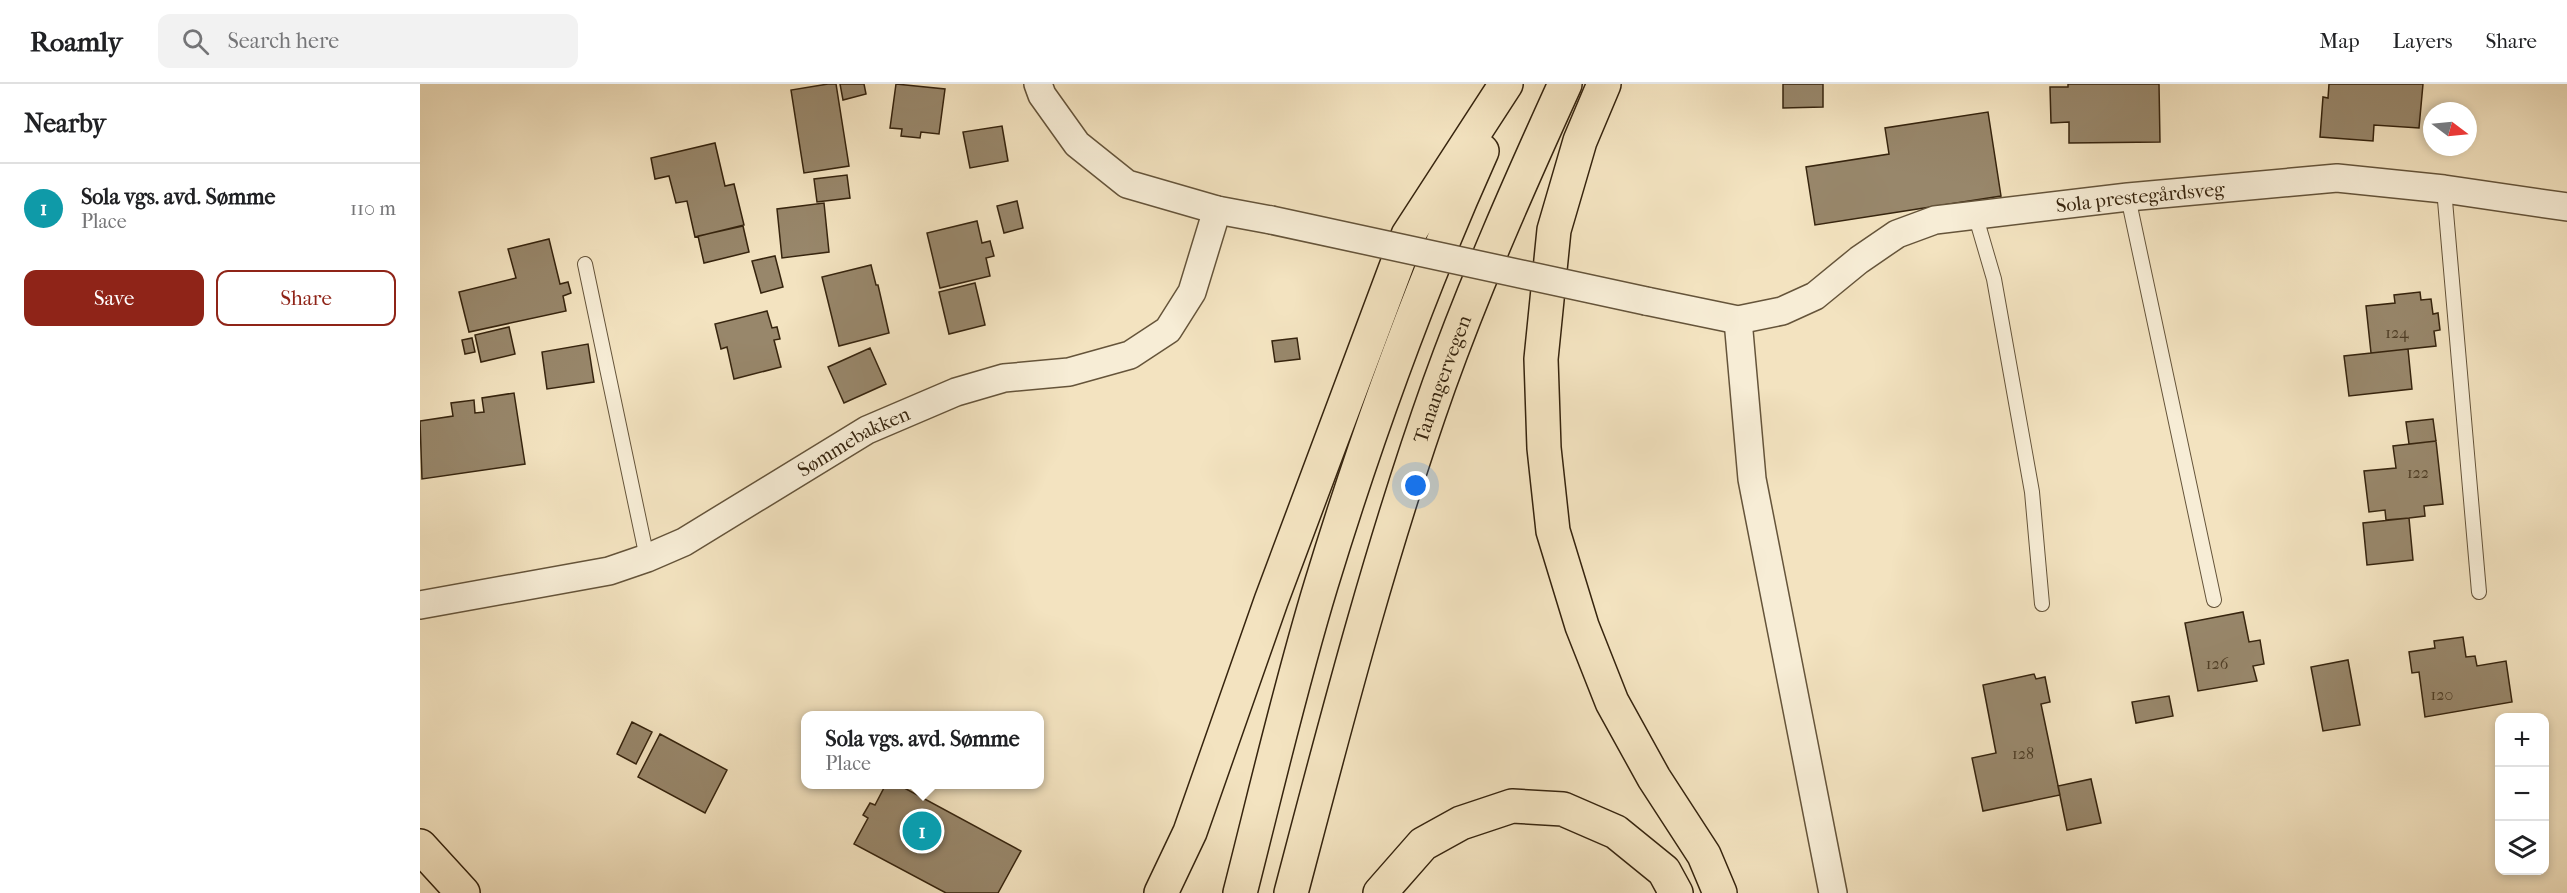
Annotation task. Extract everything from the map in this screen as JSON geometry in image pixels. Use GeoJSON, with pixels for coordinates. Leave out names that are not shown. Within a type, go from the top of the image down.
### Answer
{"type":"FeatureCollection","features":[{"type":"Feature","properties":{"kind":"highway"},"geometry":{"type":"LineString","coordinates":[[1161,893],[1190,832],[1271,601],[1408,235],[1506,84]]}},
{"type":"Feature","properties":{"kind":"highway"},"geometry":{"type":"LineString","coordinates":[[1240,893],[1320,586],[1339,529],[1399,356],[1460,201],[1513,84]]}},
{"type":"Feature","properties":{"kind":"highway","name":"Tanangervegen"},"geometry":{"type":"LineString","coordinates":[[1291,893],[1351,665],[1392,526],[1440,384],[1504,219],[1565,84]]}},
{"type":"Feature","properties":{"kind":"highway"},"geometry":{"type":"LineString","coordinates":[[1604,84],[1580,141],[1553,242],[1540,359],[1544,448],[1553,531],[1582,626],[1612,702],[1654,778],[1704,855],[1720,893]]}},
{"type":"Feature","properties":{"kind":"highway"},"geometry":{"type":"LineString","coordinates":[[1380,893],[1423,844],[1461,823],[1512,806],[1563,809],[1616,832],[1665,871],[1676,893]]}},
{"type":"Feature","properties":{"kind":"highway"},"geometry":{"type":"LineString","coordinates":[[420,846],[463,893]]}},
{"type":"Feature","properties":{"kind":"street"},"geometry":{"type":"LineString","coordinates":[[1038,84],[1042,94],[1077,144],[1126,184],[1217,210],[1738,320],[1752,479],[1833,893]]}},
{"type":"Feature","properties":{"kind":"street","name":"Sola prestegårdsveg"},"geometry":{"type":"LineString","coordinates":[[1738,320],[1782,311],[1815,296],[1859,260],[1897,234],[1935,220],[1975,214],[2337,178],[2445,189],[2567,207]]}},
{"type":"Feature","properties":{"kind":"street","name":"Sømmebakken"},"geometry":{"type":"LineString","coordinates":[[420,605],[609,571],[646,558],[684,542],[867,430],[956,392],[1004,378],[1069,372],[1130,355],[1168,330],[1192,292],[1217,210]]}},
{"type":"Feature","properties":{"kind":"lane"},"geometry":{"type":"LineString","coordinates":[[2445,189],[2478,592]]}},
{"type":"Feature","properties":{"kind":"lane"},"geometry":{"type":"LineString","coordinates":[[2128,197],[2214,600]]}},
{"type":"Feature","properties":{"kind":"lane"},"geometry":{"type":"LineString","coordinates":[[1975,214],[1994,279],[2032,492],[2042,604]]}},
{"type":"Feature","properties":{"kind":"lane"},"geometry":{"type":"LineString","coordinates":[[585,264],[646,558]]}},
{"type":"Feature","properties":{"kind":"building"},"geometry":{"type":"Polygon","coordinates":[[[836,84],[849,166],[804,173],[791,90],[836,84]]]}},
{"type":"Feature","properties":{"kind":"building"},"geometry":{"type":"Polygon","coordinates":[[[840,84],[864,84],[866,94],[843,100],[840,84]]]}},
{"type":"Feature","properties":{"kind":"building"},"geometry":{"type":"Polygon","coordinates":[[[896,84],[945,89],[939,134],[921,132],[920,138],[901,136],[902,129],[890,128],[896,84]]]}},
{"type":"Feature","properties":{"kind":"building"},"geometry":{"type":"Polygon","coordinates":[[[1783,84],[1823,84],[1823,107],[1783,108],[1783,84]]]}},
{"type":"Feature","properties":{"kind":"building"},"geometry":{"type":"Polygon","coordinates":[[[2068,84],[2159,84],[2160,142],[2069,143],[2069,122],[2051,123],[2050,87],[2068,87],[2068,84]]]}},
{"type":"Feature","properties":{"kind":"building"},"geometry":{"type":"Polygon","coordinates":[[[2329,84],[2423,84],[2419,128],[2374,125],[2373,141],[2320,137],[2323,97],[2328,98],[2329,84]]]}},
{"type":"Feature","properties":{"kind":"building"},"geometry":{"type":"Polygon","coordinates":[[[1988,112],[2001,196],[1815,225],[1806,167],[1889,154],[1885,128],[1988,112]]]}},
{"type":"Feature","properties":{"kind":"building"},"geometry":{"type":"Polygon","coordinates":[[[1002,126],[1008,161],[970,168],[963,132],[1002,126]]]}},
{"type":"Feature","properties":{"kind":"building"},"geometry":{"type":"Polygon","coordinates":[[[715,143],[725,186],[734,184],[744,225],[695,237],[687,201],[676,203],[669,176],[655,179],[651,158],[715,143]]]}},
{"type":"Feature","properties":{"kind":"building"},"geometry":{"type":"Polygon","coordinates":[[[847,175],[850,198],[817,202],[814,179],[847,175]]]}},
{"type":"Feature","properties":{"kind":"building"},"geometry":{"type":"Polygon","coordinates":[[[1017,201],[1023,228],[1004,233],[997,206],[1017,201]]]}},
{"type":"Feature","properties":{"kind":"building"},"geometry":{"type":"Polygon","coordinates":[[[824,203],[829,252],[782,258],[777,209],[824,203]]]}},
{"type":"Feature","properties":{"kind":"building"},"geometry":{"type":"Polygon","coordinates":[[[977,221],[982,243],[990,241],[994,256],[986,258],[990,276],[940,288],[927,233],[977,221]]]}},
{"type":"Feature","properties":{"kind":"building"},"geometry":{"type":"Polygon","coordinates":[[[743,226],[749,252],[704,263],[698,236],[743,226]]]}},
{"type":"Feature","properties":{"kind":"building"},"geometry":{"type":"Polygon","coordinates":[[[549,239],[560,284],[568,282],[571,293],[563,296],[566,311],[469,332],[459,292],[516,278],[508,249],[549,239]]]}},
{"type":"Feature","properties":{"kind":"building"},"geometry":{"type":"Polygon","coordinates":[[[775,256],[783,287],[761,293],[752,261],[775,256]]]}},
{"type":"Feature","properties":{"kind":"building"},"geometry":{"type":"Polygon","coordinates":[[[871,265],[889,333],[839,346],[822,277],[871,265]]]}},
{"type":"Feature","properties":{"kind":"building"},"geometry":{"type":"Polygon","coordinates":[[[975,283],[985,325],[949,334],[939,292],[975,283]]]}},
{"type":"Feature","properties":{"kind":"building"},"geometry":{"type":"Polygon","coordinates":[[[2420,292],[2421,300],[2431,299],[2433,314],[2438,313],[2440,330],[2434,331],[2436,346],[2371,353],[2366,306],[2395,303],[2394,295],[2420,292]]]}},
{"type":"Feature","properties":{"kind":"building"},"geometry":{"type":"Polygon","coordinates":[[[767,311],[772,328],[777,327],[780,339],[774,340],[781,367],[734,379],[727,347],[721,349],[715,324],[767,311]]]}},
{"type":"Feature","properties":{"kind":"building"},"geometry":{"type":"Polygon","coordinates":[[[509,327],[515,354],[481,362],[475,335],[509,327]]]}},
{"type":"Feature","properties":{"kind":"building"},"geometry":{"type":"Polygon","coordinates":[[[472,338],[475,352],[465,354],[462,340],[472,338]]]}},
{"type":"Feature","properties":{"kind":"building"},"geometry":{"type":"Polygon","coordinates":[[[1297,338],[1300,359],[1275,362],[1272,341],[1297,338]]]}},
{"type":"Feature","properties":{"kind":"building"},"geometry":{"type":"Polygon","coordinates":[[[588,344],[594,382],[547,389],[542,352],[588,344]]]}},
{"type":"Feature","properties":{"kind":"building"},"geometry":{"type":"Polygon","coordinates":[[[870,348],[886,384],[844,403],[828,367],[870,348]]]}},
{"type":"Feature","properties":{"kind":"building"},"geometry":{"type":"Polygon","coordinates":[[[2408,349],[2412,389],[2349,396],[2344,356],[2408,349]]]}},
{"type":"Feature","properties":{"kind":"building"},"geometry":{"type":"Polygon","coordinates":[[[514,393],[525,464],[422,479],[420,421],[453,416],[451,403],[474,400],[475,413],[484,412],[482,398],[514,393]]]}},
{"type":"Feature","properties":{"kind":"building"},"geometry":{"type":"Polygon","coordinates":[[[2433,419],[2436,441],[2409,444],[2406,422],[2433,419]]]}},
{"type":"Feature","properties":{"kind":"building"},"geometry":{"type":"Polygon","coordinates":[[[2436,441],[2443,504],[2424,506],[2425,516],[2409,518],[2386,520],[2385,510],[2369,512],[2364,471],[2396,468],[2393,446],[2436,441]]]}},
{"type":"Feature","properties":{"kind":"building"},"geometry":{"type":"Polygon","coordinates":[[[2409,518],[2413,560],[2367,565],[2363,523],[2409,518]]]}},
{"type":"Feature","properties":{"kind":"building"},"geometry":{"type":"Polygon","coordinates":[[[2243,612],[2249,642],[2260,640],[2264,664],[2253,666],[2257,681],[2198,691],[2185,623],[2243,612]]]}},
{"type":"Feature","properties":{"kind":"building"},"geometry":{"type":"Polygon","coordinates":[[[2463,637],[2466,657],[2475,656],[2477,666],[2506,661],[2512,702],[2425,717],[2419,672],[2412,673],[2409,652],[2435,648],[2434,641],[2463,637]]]}},
{"type":"Feature","properties":{"kind":"building"},"geometry":{"type":"Polygon","coordinates":[[[2348,660],[2360,725],[2323,731],[2311,667],[2348,660]]]}},
{"type":"Feature","properties":{"kind":"building"},"geometry":{"type":"Polygon","coordinates":[[[2034,674],[2036,679],[2045,677],[2050,702],[2041,704],[2060,795],[1983,811],[1972,758],[1996,753],[1983,685],[2034,674]]]}},
{"type":"Feature","properties":{"kind":"building"},"geometry":{"type":"Polygon","coordinates":[[[2169,696],[2173,716],[2136,723],[2132,702],[2169,696]]]}},
{"type":"Feature","properties":{"kind":"building"},"geometry":{"type":"Polygon","coordinates":[[[632,722],[652,732],[636,764],[617,754],[632,722]]]}},
{"type":"Feature","properties":{"kind":"building"},"geometry":{"type":"Polygon","coordinates":[[[660,734],[727,770],[705,813],[638,777],[660,734]]]}},
{"type":"Feature","properties":{"kind":"building"},"geometry":{"type":"Polygon","coordinates":[[[2091,779],[2101,823],[2067,830],[2058,786],[2091,779]]]}},
{"type":"Feature","properties":{"kind":"building"},"geometry":{"type":"Polygon","coordinates":[[[883,789],[906,789],[1021,851],[998,893],[946,893],[854,844],[868,818],[863,815],[870,803],[875,805],[883,789]]]}},
{"type":"Feature","properties":{"kind":"place","name":"Sola vgs. avd. Sømme"},"geometry":{"type":"Point","coordinates":[922,831]}}]}
